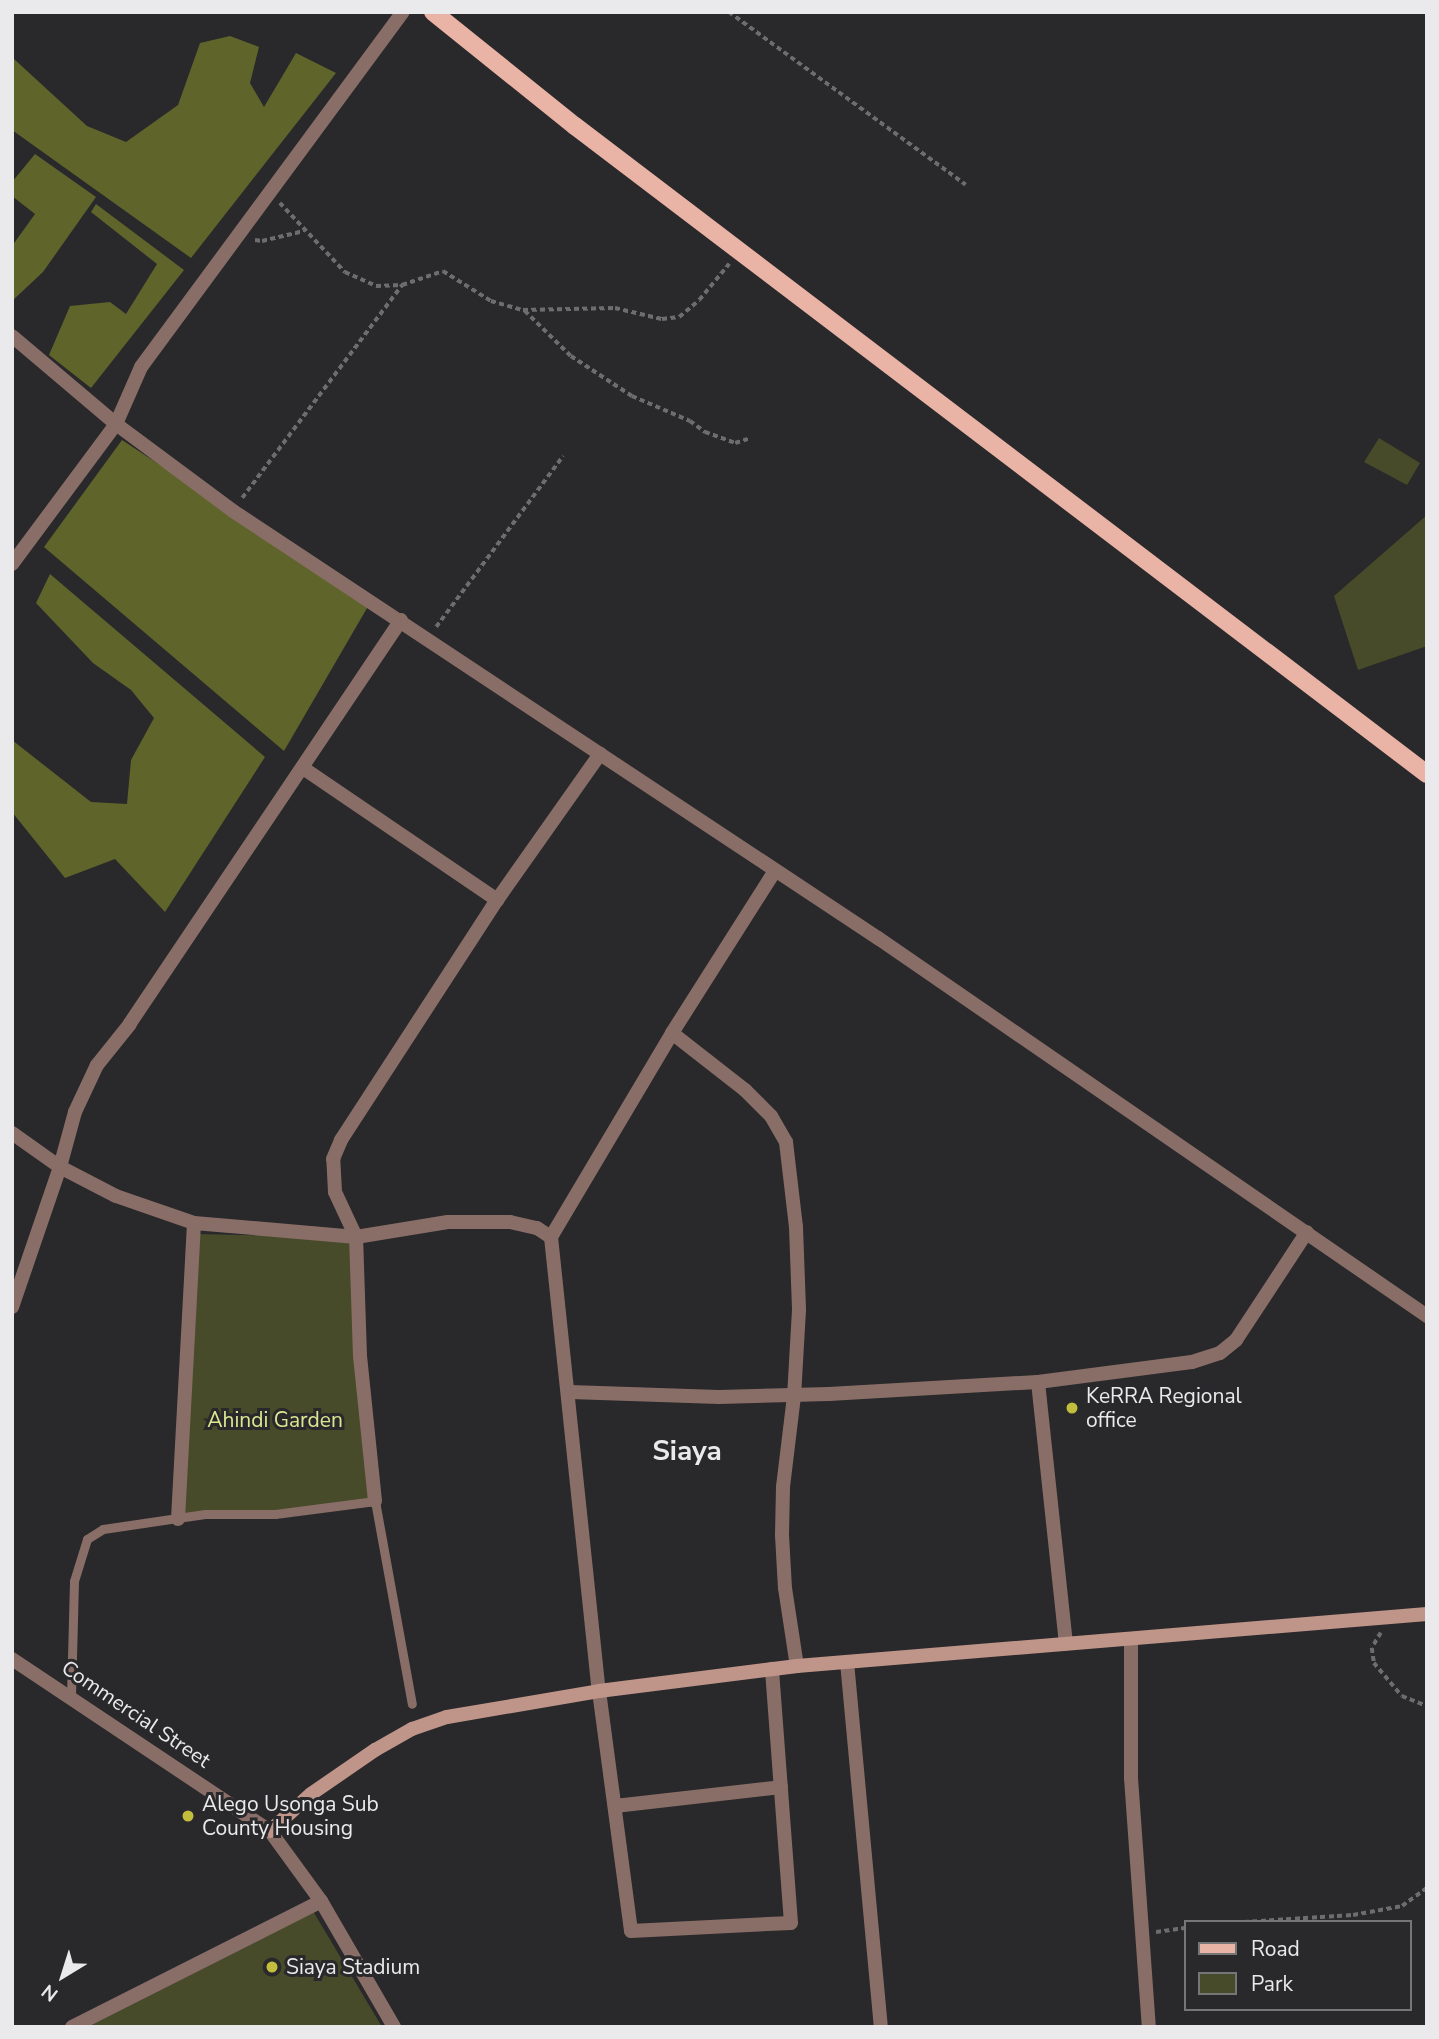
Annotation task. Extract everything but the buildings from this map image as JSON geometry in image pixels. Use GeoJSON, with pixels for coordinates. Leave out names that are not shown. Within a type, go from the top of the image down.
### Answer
{"type":"FeatureCollection","features":[{"type":"Feature","properties":{"kind":"main road"},"geometry":{"type":"LineString","coordinates":[[433,12],[739,251],[1427,774]]}},
{"type":"Feature","properties":{"kind":"main road"},"geometry":{"type":"LineString","coordinates":[[270,1830],[344,1771],[412,1728],[447,1717],[599,1690],[797,1666],[1427,1614]]}},
{"type":"Feature","properties":{"kind":"street"},"geometry":{"type":"LineString","coordinates":[[12,564],[116,424],[141,367],[403,12]]}},
{"type":"Feature","properties":{"kind":"street"},"geometry":{"type":"LineString","coordinates":[[12,336],[116,424],[233,511],[401,620],[427,640],[1074,1070],[1427,1316]]}},
{"type":"Feature","properties":{"kind":"street"},"geometry":{"type":"LineString","coordinates":[[12,1307],[60,1167],[75,1112],[97,1065],[130,1024],[401,620]]}},
{"type":"Feature","properties":{"kind":"street"},"geometry":{"type":"LineString","coordinates":[[375,1501],[360,1356],[356,1237],[335,1192],[333,1159],[341,1140],[497,900],[600,754]]}},
{"type":"Feature","properties":{"kind":"street"},"geometry":{"type":"LineString","coordinates":[[303,768],[497,900]]}},
{"type":"Feature","properties":{"kind":"street"},"geometry":{"type":"LineString","coordinates":[[772,1670],[791,1923],[631,1931],[599,1690],[570,1392],[551,1237],[672,1033],[775,871]]}},
{"type":"Feature","properties":{"kind":"street"},"geometry":{"type":"LineString","coordinates":[[672,1033],[745,1090],[771,1115],[786,1142],[796,1227],[799,1310],[794,1396],[783,1487],[782,1535],[785,1588],[797,1666]]}},
{"type":"Feature","properties":{"kind":"street"},"geometry":{"type":"LineString","coordinates":[[12,1133],[60,1167],[116,1196],[194,1223],[356,1237],[448,1222],[510,1223],[537,1228],[551,1237]]}},
{"type":"Feature","properties":{"kind":"street"},"geometry":{"type":"LineString","coordinates":[[177,1518],[194,1223]]}},
{"type":"Feature","properties":{"kind":"street"},"geometry":{"type":"LineString","coordinates":[[570,1392],[794,1396],[1038,1382],[1192,1362],[1220,1353],[1236,1340],[1307,1232]]}},
{"type":"Feature","properties":{"kind":"street"},"geometry":{"type":"LineString","coordinates":[[1038,1382],[1066,1644]]}},
{"type":"Feature","properties":{"kind":"street"},"geometry":{"type":"LineString","coordinates":[[1131,1640],[1131,1778],[1140,1934],[1149,2027]]}},
{"type":"Feature","properties":{"kind":"street","name":"Commercial Street"},"geometry":{"type":"LineString","coordinates":[[12,1659],[270,1830]]}},
{"type":"Feature","properties":{"kind":"street"},"geometry":{"type":"LineString","coordinates":[[847,1661],[881,2027]]}},
{"type":"Feature","properties":{"kind":"street"},"geometry":{"type":"LineString","coordinates":[[615,1805],[781,1787]]}},
{"type":"Feature","properties":{"kind":"street"},"geometry":{"type":"LineString","coordinates":[[270,1830],[321,1901],[394,2027]]}},
{"type":"Feature","properties":{"kind":"street"},"geometry":{"type":"LineString","coordinates":[[72,2027],[321,1901]]}},
{"type":"Feature","properties":{"kind":"lane"},"geometry":{"type":"LineString","coordinates":[[71,1696],[74,1581],[87,1539],[103,1529],[205,1514],[275,1514],[375,1501],[412,1704]]}},
{"type":"Feature","properties":{"kind":"path"},"geometry":{"type":"LineString","coordinates":[[729,12],[967,185]]}},
{"type":"Feature","properties":{"kind":"path"},"geometry":{"type":"LineString","coordinates":[[271,192],[304,231],[345,271],[376,286],[402,285],[443,271],[491,302],[523,310],[615,308],[662,319],[679,317],[699,300],[739,251]]}},
{"type":"Feature","properties":{"kind":"path"},"geometry":{"type":"LineString","coordinates":[[238,236],[262,241],[304,231]]}},
{"type":"Feature","properties":{"kind":"path"},"geometry":{"type":"LineString","coordinates":[[233,511],[402,285]]}},
{"type":"Feature","properties":{"kind":"path"},"geometry":{"type":"LineString","coordinates":[[523,310],[571,356],[632,396],[690,421],[705,432],[735,443],[750,438]]}},
{"type":"Feature","properties":{"kind":"path"},"geometry":{"type":"LineString","coordinates":[[427,640],[562,456]]}},
{"type":"Feature","properties":{"kind":"path"},"geometry":{"type":"LineString","coordinates":[[1390,1617],[1372,1648],[1374,1663],[1402,1696],[1427,1706]]}},
{"type":"Feature","properties":{"kind":"path"},"geometry":{"type":"LineString","coordinates":[[1275,1920],[1353,1915],[1402,1906],[1427,1888]]}},
{"type":"Feature","properties":{"kind":"path"},"geometry":{"type":"LineString","coordinates":[[1140,1934],[1184,1928]]}},
{"type":"Feature","properties":{"kind":"green space"},"geometry":{"type":"Polygon","coordinates":[[[230,36],[259,47],[250,83],[264,107],[296,53],[336,73],[191,258],[12,130],[14,59],[87,126],[126,142],[178,105],[200,43],[230,36]]]}},
{"type":"Feature","properties":{"kind":"green space"},"geometry":{"type":"Polygon","coordinates":[[[35,154],[96,197],[43,272],[12,301],[12,246],[35,214],[12,196],[12,182],[35,154]]]}},
{"type":"Feature","properties":{"kind":"green space"},"geometry":{"type":"Polygon","coordinates":[[[96,204],[184,270],[91,388],[49,355],[70,306],[110,302],[126,314],[157,264],[91,212],[96,204]]]}},
{"type":"Feature","properties":{"kind":"green space"},"geometry":{"type":"Polygon","coordinates":[[[1379,438],[1420,463],[1407,485],[1364,462],[1379,438]]]}},
{"type":"Feature","properties":{"kind":"green space"},"geometry":{"type":"Polygon","coordinates":[[[122,440],[370,603],[284,751],[44,547],[122,440]]]}},
{"type":"Feature","properties":{"kind":"green space"},"geometry":{"type":"Polygon","coordinates":[[[1427,515],[1427,646],[1358,670],[1334,596],[1427,515]]]}},
{"type":"Feature","properties":{"kind":"green space"},"geometry":{"type":"Polygon","coordinates":[[[50,574],[265,757],[165,912],[115,859],[65,878],[12,812],[12,740],[91,802],[127,804],[131,760],[154,718],[131,690],[93,663],[36,603],[50,574]]]}},
{"type":"Feature","properties":{"kind":"green space","name":"Ahindi Garden"},"geometry":{"type":"Polygon","coordinates":[[[194,1234],[356,1237],[375,1501],[178,1519],[194,1234]]]}},
{"type":"Feature","properties":{"kind":"green space","name":"Siaya Stadium"},"geometry":{"type":"Polygon","coordinates":[[[310,1906],[382,2027],[86,2027],[310,1906]]]}},
{"type":"Feature","properties":{"kind":"place","name":"KeRRA Regional office"},"geometry":{"type":"Point","coordinates":[1072,1408]}},
{"type":"Feature","properties":{"kind":"place","name":"Alego Usonga Sub County Housing"},"geometry":{"type":"Point","coordinates":[188,1816]}},
{"type":"Feature","properties":{"kind":"place","name":"Siaya Stadium"},"geometry":{"type":"Point","coordinates":[272,1967]}},
{"type":"Feature","properties":{"kind":"district","name":"Siaya"},"geometry":{"type":"Point","coordinates":[687,1451]}}]}
